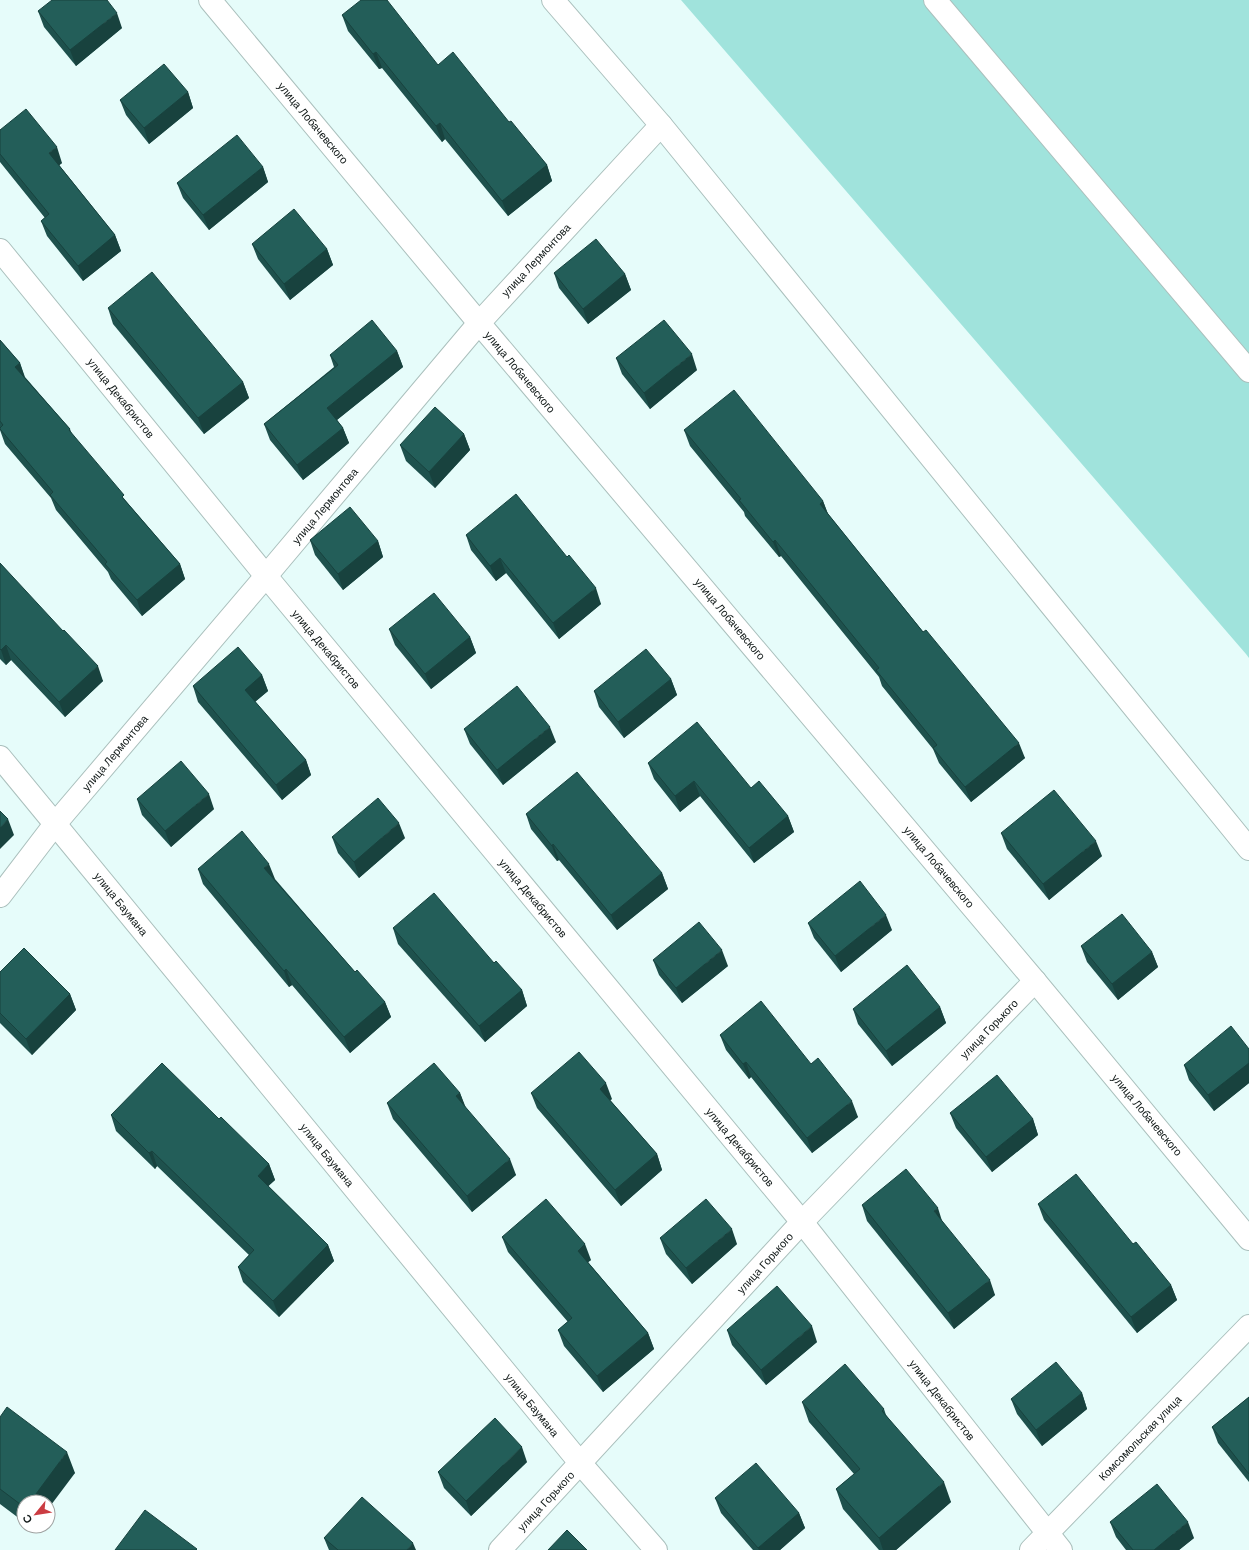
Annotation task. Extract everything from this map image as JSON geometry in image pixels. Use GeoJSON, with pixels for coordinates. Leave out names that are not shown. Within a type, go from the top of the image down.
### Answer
{"type":"FeatureCollection","features":[{"type":"Feature","properties":{"kind":"street","name":"улица Лобачевского"},"geometry":{"type":"LineString","coordinates":[[210,0],[479,323],[1035,981],[1249,1239]]}},
{"type":"Feature","properties":{"kind":"street"},"geometry":{"type":"LineString","coordinates":[[553,0],[661,125],[1249,849]]}},
{"type":"Feature","properties":{"kind":"street"},"geometry":{"type":"LineString","coordinates":[[935,0],[1249,371]]}},
{"type":"Feature","properties":{"kind":"street","name":"улица Лермонтова"},"geometry":{"type":"LineString","coordinates":[[0,896],[55,824],[479,323],[661,125]]}},
{"type":"Feature","properties":{"kind":"street","name":"улица Декабристов"},"geometry":{"type":"LineString","coordinates":[[0,250],[266,576],[802,1222],[1061,1550]]}},
{"type":"Feature","properties":{"kind":"street","name":"улица Баумана"},"geometry":{"type":"LineString","coordinates":[[0,757],[581,1464],[656,1550]]}},
{"type":"Feature","properties":{"kind":"street","name":"улица Горького"},"geometry":{"type":"LineString","coordinates":[[500,1550],[581,1464],[802,1222],[1035,981]]}},
{"type":"Feature","properties":{"kind":"street","name":"Комсомольская улица"},"geometry":{"type":"LineString","coordinates":[[1031,1550],[1249,1326]]}},
{"type":"Feature","properties":{"kind":"shaded area"},"geometry":{"type":"Polygon","coordinates":[[[681,0],[1249,0],[1249,658],[1246,654],[681,0]]]}},
{"type":"Feature","properties":{"kind":"building"},"geometry":{"type":"Polygon","coordinates":[[[52,0],[107,0],[117,13],[70,50],[38,11],[52,0]]]}},
{"type":"Feature","properties":{"kind":"building"},"geometry":{"type":"Polygon","coordinates":[[[361,0],[387,0],[438,65],[453,52],[509,122],[511,121],[547,165],[502,201],[440,123],[436,126],[376,52],[373,54],[342,15],[361,0]]]}},
{"type":"Feature","properties":{"kind":"building"},"geometry":{"type":"Polygon","coordinates":[[[164,64],[188,92],[144,128],[120,100],[164,64]]]}},
{"type":"Feature","properties":{"kind":"building"},"geometry":{"type":"Polygon","coordinates":[[[26,109],[57,147],[49,153],[115,235],[78,266],[41,221],[49,214],[0,154],[0,130],[26,109]]]}},
{"type":"Feature","properties":{"kind":"building"},"geometry":{"type":"Polygon","coordinates":[[[237,135],[263,167],[203,215],[177,183],[237,135]]]}},
{"type":"Feature","properties":{"kind":"building"},"geometry":{"type":"Polygon","coordinates":[[[294,209],[327,249],[284,284],[252,244],[294,209]]]}},
{"type":"Feature","properties":{"kind":"building"},"geometry":{"type":"Polygon","coordinates":[[[596,239],[625,274],[583,309],[554,273],[596,239]]]}},
{"type":"Feature","properties":{"kind":"building"},"geometry":{"type":"Polygon","coordinates":[[[152,272],[243,382],[198,418],[108,308],[152,272]]]}},
{"type":"Feature","properties":{"kind":"building"},"geometry":{"type":"Polygon","coordinates":[[[372,320],[397,351],[327,408],[343,428],[297,465],[264,424],[338,365],[330,355],[372,320]]]}},
{"type":"Feature","properties":{"kind":"building"},"geometry":{"type":"Polygon","coordinates":[[[664,320],[692,354],[644,393],[616,358],[664,320]]]}},
{"type":"Feature","properties":{"kind":"building"},"geometry":{"type":"Polygon","coordinates":[[[0,340],[20,363],[15,367],[70,429],[69,430],[124,495],[122,497],[180,564],[137,600],[105,564],[107,562],[50,495],[53,492],[0,429],[3,425],[0,421],[0,340]]]}},
{"type":"Feature","properties":{"kind":"building"},"geometry":{"type":"Polygon","coordinates":[[[734,390],[823,501],[820,504],[923,632],[926,630],[1019,743],[965,787],[933,748],[937,745],[876,670],[879,668],[775,540],[773,542],[739,500],[741,499],[684,430],[734,390]]]}},
{"type":"Feature","properties":{"kind":"building"},"geometry":{"type":"Polygon","coordinates":[[[435,407],[464,434],[429,472],[400,445],[435,407]]]}},
{"type":"Feature","properties":{"kind":"building"},"geometry":{"type":"Polygon","coordinates":[[[516,494],[567,557],[569,555],[596,588],[553,623],[500,558],[490,566],[466,535],[516,494]]]}},
{"type":"Feature","properties":{"kind":"building"},"geometry":{"type":"Polygon","coordinates":[[[350,507],[378,541],[338,574],[310,540],[350,507]]]}},
{"type":"Feature","properties":{"kind":"building"},"geometry":{"type":"Polygon","coordinates":[[[0,563],[63,631],[64,630],[98,666],[59,702],[6,645],[1,650],[0,649],[0,563]]]}},
{"type":"Feature","properties":{"kind":"building"},"geometry":{"type":"Polygon","coordinates":[[[434,593],[470,637],[425,674],[389,629],[434,593]]]}},
{"type":"Feature","properties":{"kind":"building"},"geometry":{"type":"Polygon","coordinates":[[[238,647],[262,675],[245,690],[306,760],[276,785],[193,686],[238,647]]]}},
{"type":"Feature","properties":{"kind":"building"},"geometry":{"type":"Polygon","coordinates":[[[646,649],[671,679],[618,722],[594,691],[646,649]]]}},
{"type":"Feature","properties":{"kind":"building"},"geometry":{"type":"Polygon","coordinates":[[[517,686],[550,727],[497,770],[464,729],[517,686]]]}},
{"type":"Feature","properties":{"kind":"building"},"geometry":{"type":"Polygon","coordinates":[[[697,722],[751,788],[759,781],[788,816],[749,848],[694,781],[675,796],[648,763],[697,722]]]}},
{"type":"Feature","properties":{"kind":"building"},"geometry":{"type":"Polygon","coordinates":[[[181,761],[209,794],[165,831],[137,799],[181,761]]]}},
{"type":"Feature","properties":{"kind":"building"},"geometry":{"type":"Polygon","coordinates":[[[577,772],[662,873],[611,915],[553,844],[552,846],[526,814],[577,772]]]}},
{"type":"Feature","properties":{"kind":"building"},"geometry":{"type":"Polygon","coordinates":[[[1054,790],[1096,841],[1043,884],[1001,833],[1054,790]]]}},
{"type":"Feature","properties":{"kind":"building"},"geometry":{"type":"Polygon","coordinates":[[[378,798],[399,823],[354,862],[332,837],[378,798]]]}},
{"type":"Feature","properties":{"kind":"building"},"geometry":{"type":"Polygon","coordinates":[[[0,811],[8,819],[0,828],[0,811]]]}},
{"type":"Feature","properties":{"kind":"building"},"geometry":{"type":"Polygon","coordinates":[[[242,831],[269,864],[264,868],[355,972],[357,970],[385,1002],[344,1037],[286,969],[284,971],[198,869],[242,831]]]}},
{"type":"Feature","properties":{"kind":"building"},"geometry":{"type":"Polygon","coordinates":[[[860,881],[886,915],[835,956],[808,923],[860,881]]]}},
{"type":"Feature","properties":{"kind":"building"},"geometry":{"type":"Polygon","coordinates":[[[434,893],[494,963],[496,961],[522,990],[479,1026],[393,928],[434,893]]]}},
{"type":"Feature","properties":{"kind":"building"},"geometry":{"type":"Polygon","coordinates":[[[1122,914],[1152,952],[1112,984],[1081,946],[1122,914]]]}},
{"type":"Feature","properties":{"kind":"building"},"geometry":{"type":"Polygon","coordinates":[[[699,922],[722,950],[676,988],[653,960],[699,922]]]}},
{"type":"Feature","properties":{"kind":"building"},"geometry":{"type":"Polygon","coordinates":[[[24,948],[70,994],[26,1039],[0,1013],[0,972],[24,948]]]}},
{"type":"Feature","properties":{"kind":"building"},"geometry":{"type":"Polygon","coordinates":[[[907,965],[940,1007],[886,1051],[853,1009],[907,965]]]}},
{"type":"Feature","properties":{"kind":"building"},"geometry":{"type":"Polygon","coordinates":[[[761,1001],[811,1064],[818,1058],[852,1101],[807,1138],[746,1062],[743,1064],[720,1035],[761,1001]]]}},
{"type":"Feature","properties":{"kind":"building"},"geometry":{"type":"Polygon","coordinates":[[[1231,1026],[1249,1049],[1249,1063],[1208,1095],[1184,1065],[1231,1026]]]}},
{"type":"Feature","properties":{"kind":"building"},"geometry":{"type":"Polygon","coordinates":[[[579,1052],[606,1083],[600,1089],[657,1154],[615,1190],[531,1093],[579,1052]]]}},
{"type":"Feature","properties":{"kind":"building"},"geometry":{"type":"Polygon","coordinates":[[[162,1063],[219,1119],[221,1117],[269,1164],[258,1176],[328,1245],[273,1301],[238,1267],[254,1250],[152,1151],[149,1153],[111,1115],[162,1063]]]}},
{"type":"Feature","properties":{"kind":"building"},"geometry":{"type":"Polygon","coordinates":[[[434,1063],[460,1093],[456,1096],[510,1159],[467,1196],[387,1103],[434,1063]]]}},
{"type":"Feature","properties":{"kind":"building"},"geometry":{"type":"Polygon","coordinates":[[[997,1075],[1033,1119],[986,1157],[950,1113],[997,1075]]]}},
{"type":"Feature","properties":{"kind":"building"},"geometry":{"type":"Polygon","coordinates":[[[906,1169],[938,1208],[934,1211],[990,1280],[948,1313],[862,1205],[906,1169]]]}},
{"type":"Feature","properties":{"kind":"building"},"geometry":{"type":"Polygon","coordinates":[[[1076,1174],[1133,1244],[1136,1242],[1171,1285],[1131,1317],[1038,1204],[1076,1174]]]}},
{"type":"Feature","properties":{"kind":"building"},"geometry":{"type":"Polygon","coordinates":[[[546,1199],[585,1244],[578,1251],[648,1333],[597,1376],[558,1330],[572,1318],[502,1237],[546,1199]]]}},
{"type":"Feature","properties":{"kind":"building"},"geometry":{"type":"Polygon","coordinates":[[[706,1199],[732,1229],[686,1268],[660,1238],[706,1199]]]}},
{"type":"Feature","properties":{"kind":"building"},"geometry":{"type":"Polygon","coordinates":[[[777,1286],[812,1326],[761,1370],[727,1330],[777,1286]]]}},
{"type":"Feature","properties":{"kind":"building"},"geometry":{"type":"Polygon","coordinates":[[[1056,1362],[1082,1393],[1036,1430],[1011,1399],[1056,1362]]]}},
{"type":"Feature","properties":{"kind":"building"},"geometry":{"type":"Polygon","coordinates":[[[845,1364],[884,1409],[882,1411],[944,1482],[879,1538],[836,1489],[860,1469],[802,1402],[845,1364]]]}},
{"type":"Feature","properties":{"kind":"building"},"geometry":{"type":"Polygon","coordinates":[[[1249,1397],[1249,1474],[1212,1427],[1249,1397]]]}},
{"type":"Feature","properties":{"kind":"building"},"geometry":{"type":"Polygon","coordinates":[[[7,1407],[67,1452],[36,1494],[16,1494],[16,1501],[0,1489],[0,1417],[7,1407]]]}},
{"type":"Feature","properties":{"kind":"building"},"geometry":{"type":"Polygon","coordinates":[[[495,1418],[522,1447],[466,1501],[438,1472],[495,1418]]]}},
{"type":"Feature","properties":{"kind":"building"},"geometry":{"type":"Polygon","coordinates":[[[756,1463],[799,1513],[758,1548],[715,1498],[756,1463]]]}},
{"type":"Feature","properties":{"kind":"building"},"geometry":{"type":"Polygon","coordinates":[[[1157,1484],[1188,1522],[1154,1550],[1133,1550],[1110,1522],[1157,1484]]]}},
{"type":"Feature","properties":{"kind":"building"},"geometry":{"type":"Polygon","coordinates":[[[362,1497],[413,1543],[407,1550],[338,1550],[324,1538],[362,1497]]]}},
{"type":"Feature","properties":{"kind":"building"},"geometry":{"type":"Polygon","coordinates":[[[145,1510],[197,1549],[115,1550],[145,1510]]]}},
{"type":"Feature","properties":{"kind":"building"},"geometry":{"type":"Polygon","coordinates":[[[567,1530],[587,1550],[548,1550],[567,1530]]]}}]}
